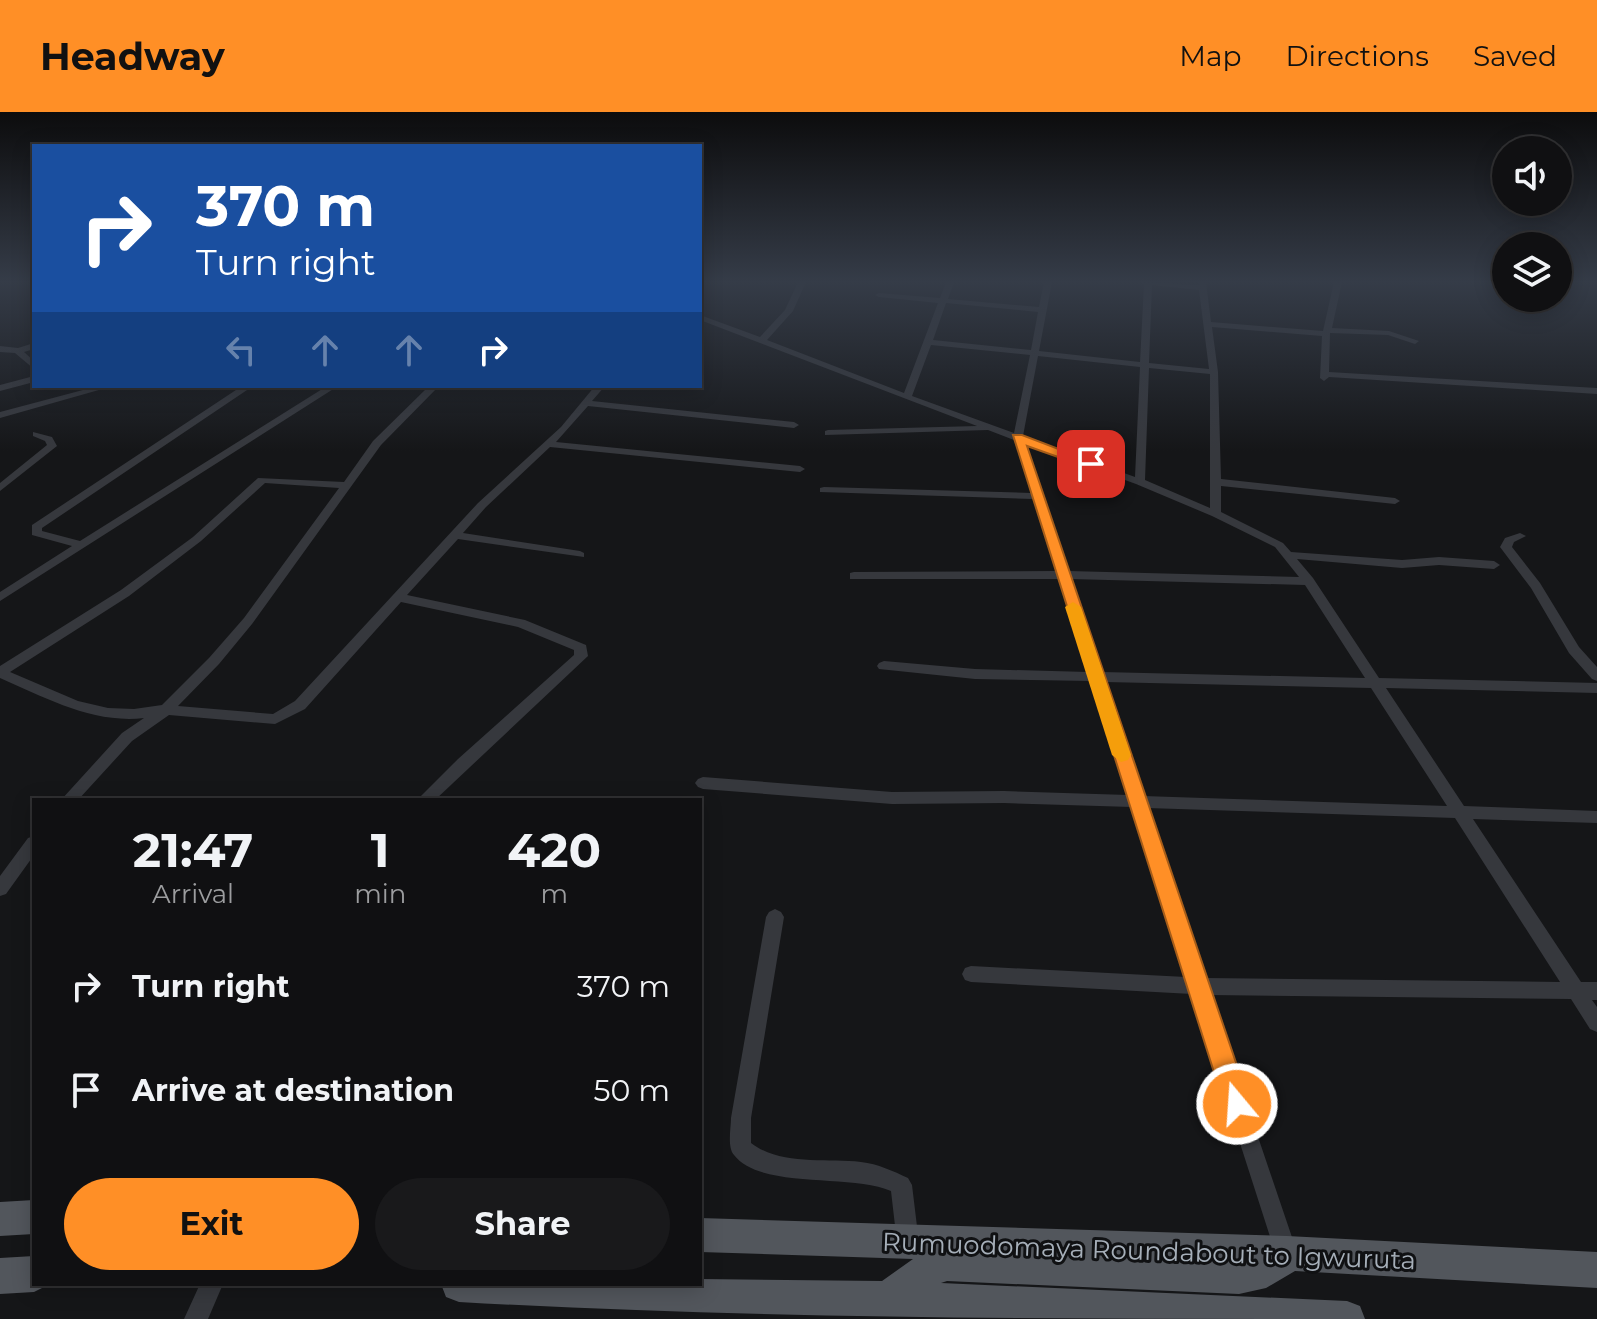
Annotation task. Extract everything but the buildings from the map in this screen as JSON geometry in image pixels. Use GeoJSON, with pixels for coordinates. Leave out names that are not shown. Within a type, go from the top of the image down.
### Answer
{"type":"FeatureCollection","features":[{"type":"Feature","properties":{"kind":"main road"},"geometry":{"type":"LineString","coordinates":[[0,1219],[32,1217]]}},
{"type":"Feature","properties":{"kind":"main road","name":"Rumuodomaya Roundabout to Igwuruta"},"geometry":{"type":"LineString","coordinates":[[702,1235],[1287,1253],[1597,1270]]}},
{"type":"Feature","properties":{"kind":"main road"},"geometry":{"type":"LineString","coordinates":[[886,1309],[926,1271],[947,1264],[1239,1276],[1260,1274],[1276,1267],[1287,1253]]}},
{"type":"Feature","properties":{"kind":"main road"},"geometry":{"type":"LineString","coordinates":[[0,1276],[32,1274]]}},
{"type":"Feature","properties":{"kind":"main road"},"geometry":{"type":"LineString","coordinates":[[484,1286],[597,1295],[886,1309],[1347,1319]]}},
{"type":"Feature","properties":{"kind":"street"},"geometry":{"type":"LineString","coordinates":[[757,338],[907,398],[1140,482],[1279,545],[1309,581],[1597,1023]]}},
{"type":"Feature","properties":{"kind":"street"},"geometry":{"type":"LineString","coordinates":[[907,398],[931,338]]}},
{"type":"Feature","properties":{"kind":"street"},"geometry":{"type":"LineString","coordinates":[[1039,338],[1018,438],[1034,496],[1287,1253]]}},
{"type":"Feature","properties":{"kind":"street"},"geometry":{"type":"LineString","coordinates":[[1140,482],[1146,338]]}},
{"type":"Feature","properties":{"kind":"street"},"geometry":{"type":"LineString","coordinates":[[1208,338],[1214,372],[1216,514]]}},
{"type":"Feature","properties":{"kind":"street"},"geometry":{"type":"LineString","coordinates":[[1327,338],[1324,376],[1597,391]]}},
{"type":"Feature","properties":{"kind":"street"},"geometry":{"type":"LineString","coordinates":[[1406,338],[1415,341]]}},
{"type":"Feature","properties":{"kind":"street"},"geometry":{"type":"LineString","coordinates":[[930,342],[1214,372]]}},
{"type":"Feature","properties":{"kind":"street"},"geometry":{"type":"LineString","coordinates":[[0,349],[18,351],[32,347]]}},
{"type":"Feature","properties":{"kind":"street"},"geometry":{"type":"LineString","coordinates":[[18,351],[32,364]]}},
{"type":"Feature","properties":{"kind":"street"},"geometry":{"type":"LineString","coordinates":[[0,388],[32,380]]}},
{"type":"Feature","properties":{"kind":"street"},"geometry":{"type":"LineString","coordinates":[[0,415],[101,388]]}},
{"type":"Feature","properties":{"kind":"street"},"geometry":{"type":"LineString","coordinates":[[80,545],[36,533],[36,527],[245,388]]}},
{"type":"Feature","properties":{"kind":"street"},"geometry":{"type":"LineString","coordinates":[[0,597],[330,388]]}},
{"type":"Feature","properties":{"kind":"street"},"geometry":{"type":"LineString","coordinates":[[71,798],[127,737],[166,710],[248,621],[392,426],[432,388]]}},
{"type":"Feature","properties":{"kind":"street"},"geometry":{"type":"LineString","coordinates":[[0,672],[75,705],[108,713],[166,710],[275,719],[300,705],[482,505],[586,403],[595,388]]}},
{"type":"Feature","properties":{"kind":"street"},"geometry":{"type":"LineString","coordinates":[[586,403],[794,425]]}},
{"type":"Feature","properties":{"kind":"street"},"geometry":{"type":"LineString","coordinates":[[828,433],[931,433],[993,429]]}},
{"type":"Feature","properties":{"kind":"street"},"geometry":{"type":"LineString","coordinates":[[0,488],[52,446],[49,439],[36,434]]}},
{"type":"Feature","properties":{"kind":"street"},"geometry":{"type":"LineString","coordinates":[[547,444],[800,469]]}},
{"type":"Feature","properties":{"kind":"street"},"geometry":{"type":"LineString","coordinates":[[0,672],[125,593],[197,539],[262,480],[347,485]]}},
{"type":"Feature","properties":{"kind":"street"},"geometry":{"type":"LineString","coordinates":[[1216,482],[1395,501]]}},
{"type":"Feature","properties":{"kind":"street"},"geometry":{"type":"LineString","coordinates":[[824,490],[1034,496]]}},
{"type":"Feature","properties":{"kind":"street"},"geometry":{"type":"LineString","coordinates":[[457,535],[580,555]]}},
{"type":"Feature","properties":{"kind":"street"},"geometry":{"type":"LineString","coordinates":[[1520,536],[1509,540],[1506,547],[1536,586],[1574,650],[1597,676]]}},
{"type":"Feature","properties":{"kind":"street"},"geometry":{"type":"LineString","coordinates":[[1290,555],[1402,564],[1439,561],[1494,565]]}},
{"type":"Feature","properties":{"kind":"street"},"geometry":{"type":"LineString","coordinates":[[854,576],[1062,575],[1309,581]]}},
{"type":"Feature","properties":{"kind":"street"},"geometry":{"type":"LineString","coordinates":[[400,598],[521,623],[581,648],[581,656],[535,703],[468,755],[427,798]]}},
{"type":"Feature","properties":{"kind":"street"},"geometry":{"type":"LineString","coordinates":[[884,666],[975,674],[1096,674],[1597,688]]}},
{"type":"Feature","properties":{"kind":"street"},"geometry":{"type":"LineString","coordinates":[[703,783],[892,798],[1136,801],[1597,817]]}},
{"type":"Feature","properties":{"kind":"street"},"geometry":{"type":"LineString","coordinates":[[0,889],[32,846]]}},
{"type":"Feature","properties":{"kind":"street"},"geometry":{"type":"LineString","coordinates":[[775,917],[741,1118],[741,1148],[751,1159],[809,1169],[877,1175],[901,1185],[908,1243]]}},
{"type":"Feature","properties":{"kind":"street"},"geometry":{"type":"LineString","coordinates":[[971,974],[1198,986],[1597,991]]}},
{"type":"Feature","properties":{"kind":"street"},"geometry":{"type":"LineString","coordinates":[[196,1319],[211,1286]]}},
{"type":"Feature","properties":{"kind":"slow traffic"},"geometry":{"type":"LineString","coordinates":[[1073,607],[1121,755]]}},
{"type":"Feature","properties":{"kind":"route"},"geometry":{"type":"LineString","coordinates":[[1091,464],[1018,438],[1034,496],[1096,674],[1237,1104]]}}]}
